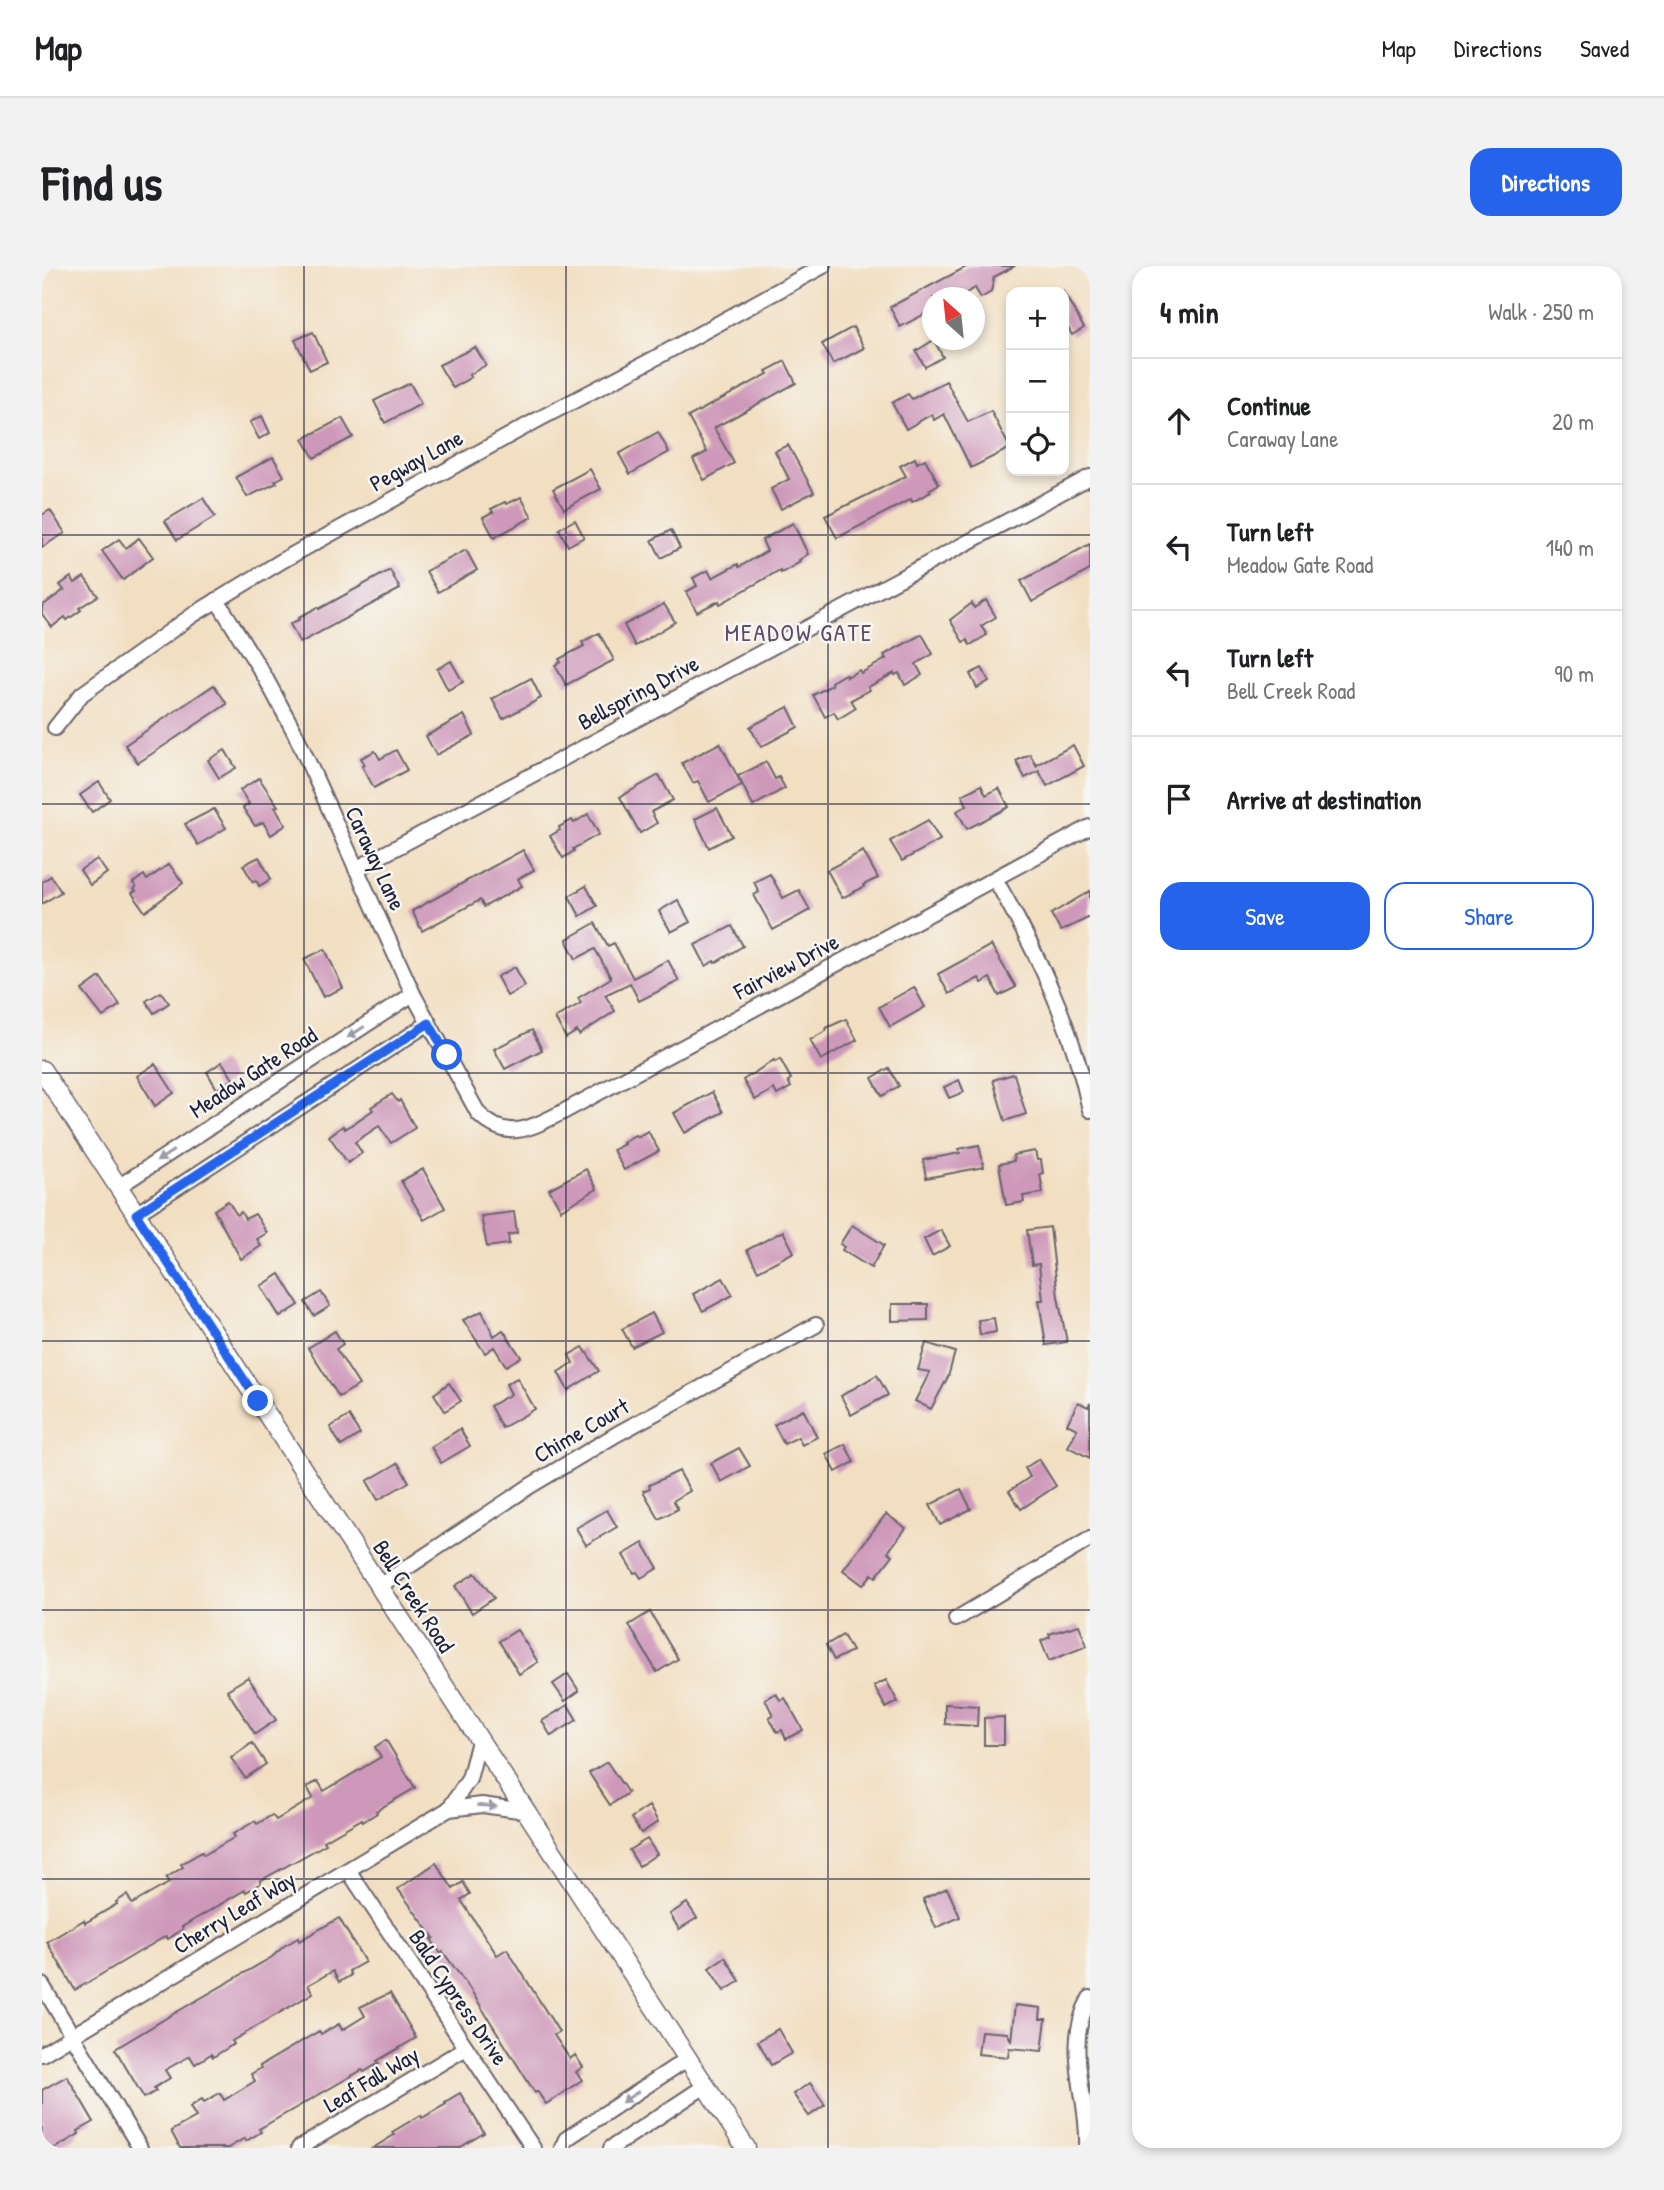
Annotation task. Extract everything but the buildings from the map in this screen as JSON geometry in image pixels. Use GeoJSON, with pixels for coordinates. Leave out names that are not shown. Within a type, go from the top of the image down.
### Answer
{"type":"FeatureCollection","features":[{"type":"Feature","properties":{"kind":"street","name":"Pegway Lane"},"geometry":{"type":"LineString","coordinates":[[55,728],[82,694],[217,600],[285,559],[823,266]]}},
{"type":"Feature","properties":{"kind":"street","name":"Bellspring Drive"},"geometry":{"type":"LineString","coordinates":[[356,869],[1090,477]]}},
{"type":"Feature","properties":{"kind":"street","name":"Caraway Lane"},"geometry":{"type":"LineString","coordinates":[[217,600],[265,677],[295,733],[413,994],[478,1113],[499,1129]]}},
{"type":"Feature","properties":{"kind":"street","name":"Fairview Drive"},"geometry":{"type":"LineString","coordinates":[[499,1129],[517,1130],[561,1113],[1090,827]]}},
{"type":"Feature","properties":{"kind":"street"},"geometry":{"type":"LineString","coordinates":[[995,879],[1023,927],[1069,1031],[1084,1078],[1090,1110]]}},
{"type":"Feature","properties":{"kind":"street","name":"Meadow Gate Road"},"geometry":{"type":"LineString","coordinates":[[118,1187],[413,994]]}},
{"type":"Feature","properties":{"kind":"street"},"geometry":{"type":"LineString","coordinates":[[136,1214],[429,1023]]}},
{"type":"Feature","properties":{"kind":"street","name":"Bell Creek Road"},"geometry":{"type":"LineString","coordinates":[[42,1070],[746,2148]]}},
{"type":"Feature","properties":{"kind":"street","name":"Chime Court"},"geometry":{"type":"LineString","coordinates":[[378,1587],[530,1486],[628,1428],[816,1325]]}},
{"type":"Feature","properties":{"kind":"street"},"geometry":{"type":"LineString","coordinates":[[956,1619],[1090,1539]]}},
{"type":"Feature","properties":{"kind":"street","name":"Cherry Leaf Way"},"geometry":{"type":"LineString","coordinates":[[449,1809],[469,1779],[479,1741]]}},
{"type":"Feature","properties":{"kind":"street","name":"Cherry Leaf Way"},"geometry":{"type":"LineString","coordinates":[[42,2053],[449,1809],[482,1805],[525,1811]]}},
{"type":"Feature","properties":{"kind":"street","name":"Bald Cypress Drive"},"geometry":{"type":"LineString","coordinates":[[348,1870],[533,2148]]}},
{"type":"Feature","properties":{"kind":"street"},"geometry":{"type":"LineString","coordinates":[[42,1984],[140,2148]]}},
{"type":"Feature","properties":{"kind":"street"},"geometry":{"type":"LineString","coordinates":[[1087,2148],[1088,2112],[1078,2043],[1082,2012],[1090,1998]]}},
{"type":"Feature","properties":{"kind":"street","name":"Leaf Fall Way"},"geometry":{"type":"LineString","coordinates":[[299,2148],[466,2048]]}},
{"type":"Feature","properties":{"kind":"street"},"geometry":{"type":"LineString","coordinates":[[562,2148],[566,2139],[687,2059]]}},
{"type":"Feature","properties":{"kind":"street"},"geometry":{"type":"LineString","coordinates":[[611,2148],[705,2086]]}},
{"type":"Feature","properties":{"kind":"district","name":"MEADOW GATE"},"geometry":{"type":"Point","coordinates":[799,632]}},
{"type":"Feature","properties":{"kind":"route"},"geometry":{"type":"LineString","coordinates":[[258,1401],[136,1214],[429,1023],[447,1055]]}}]}
